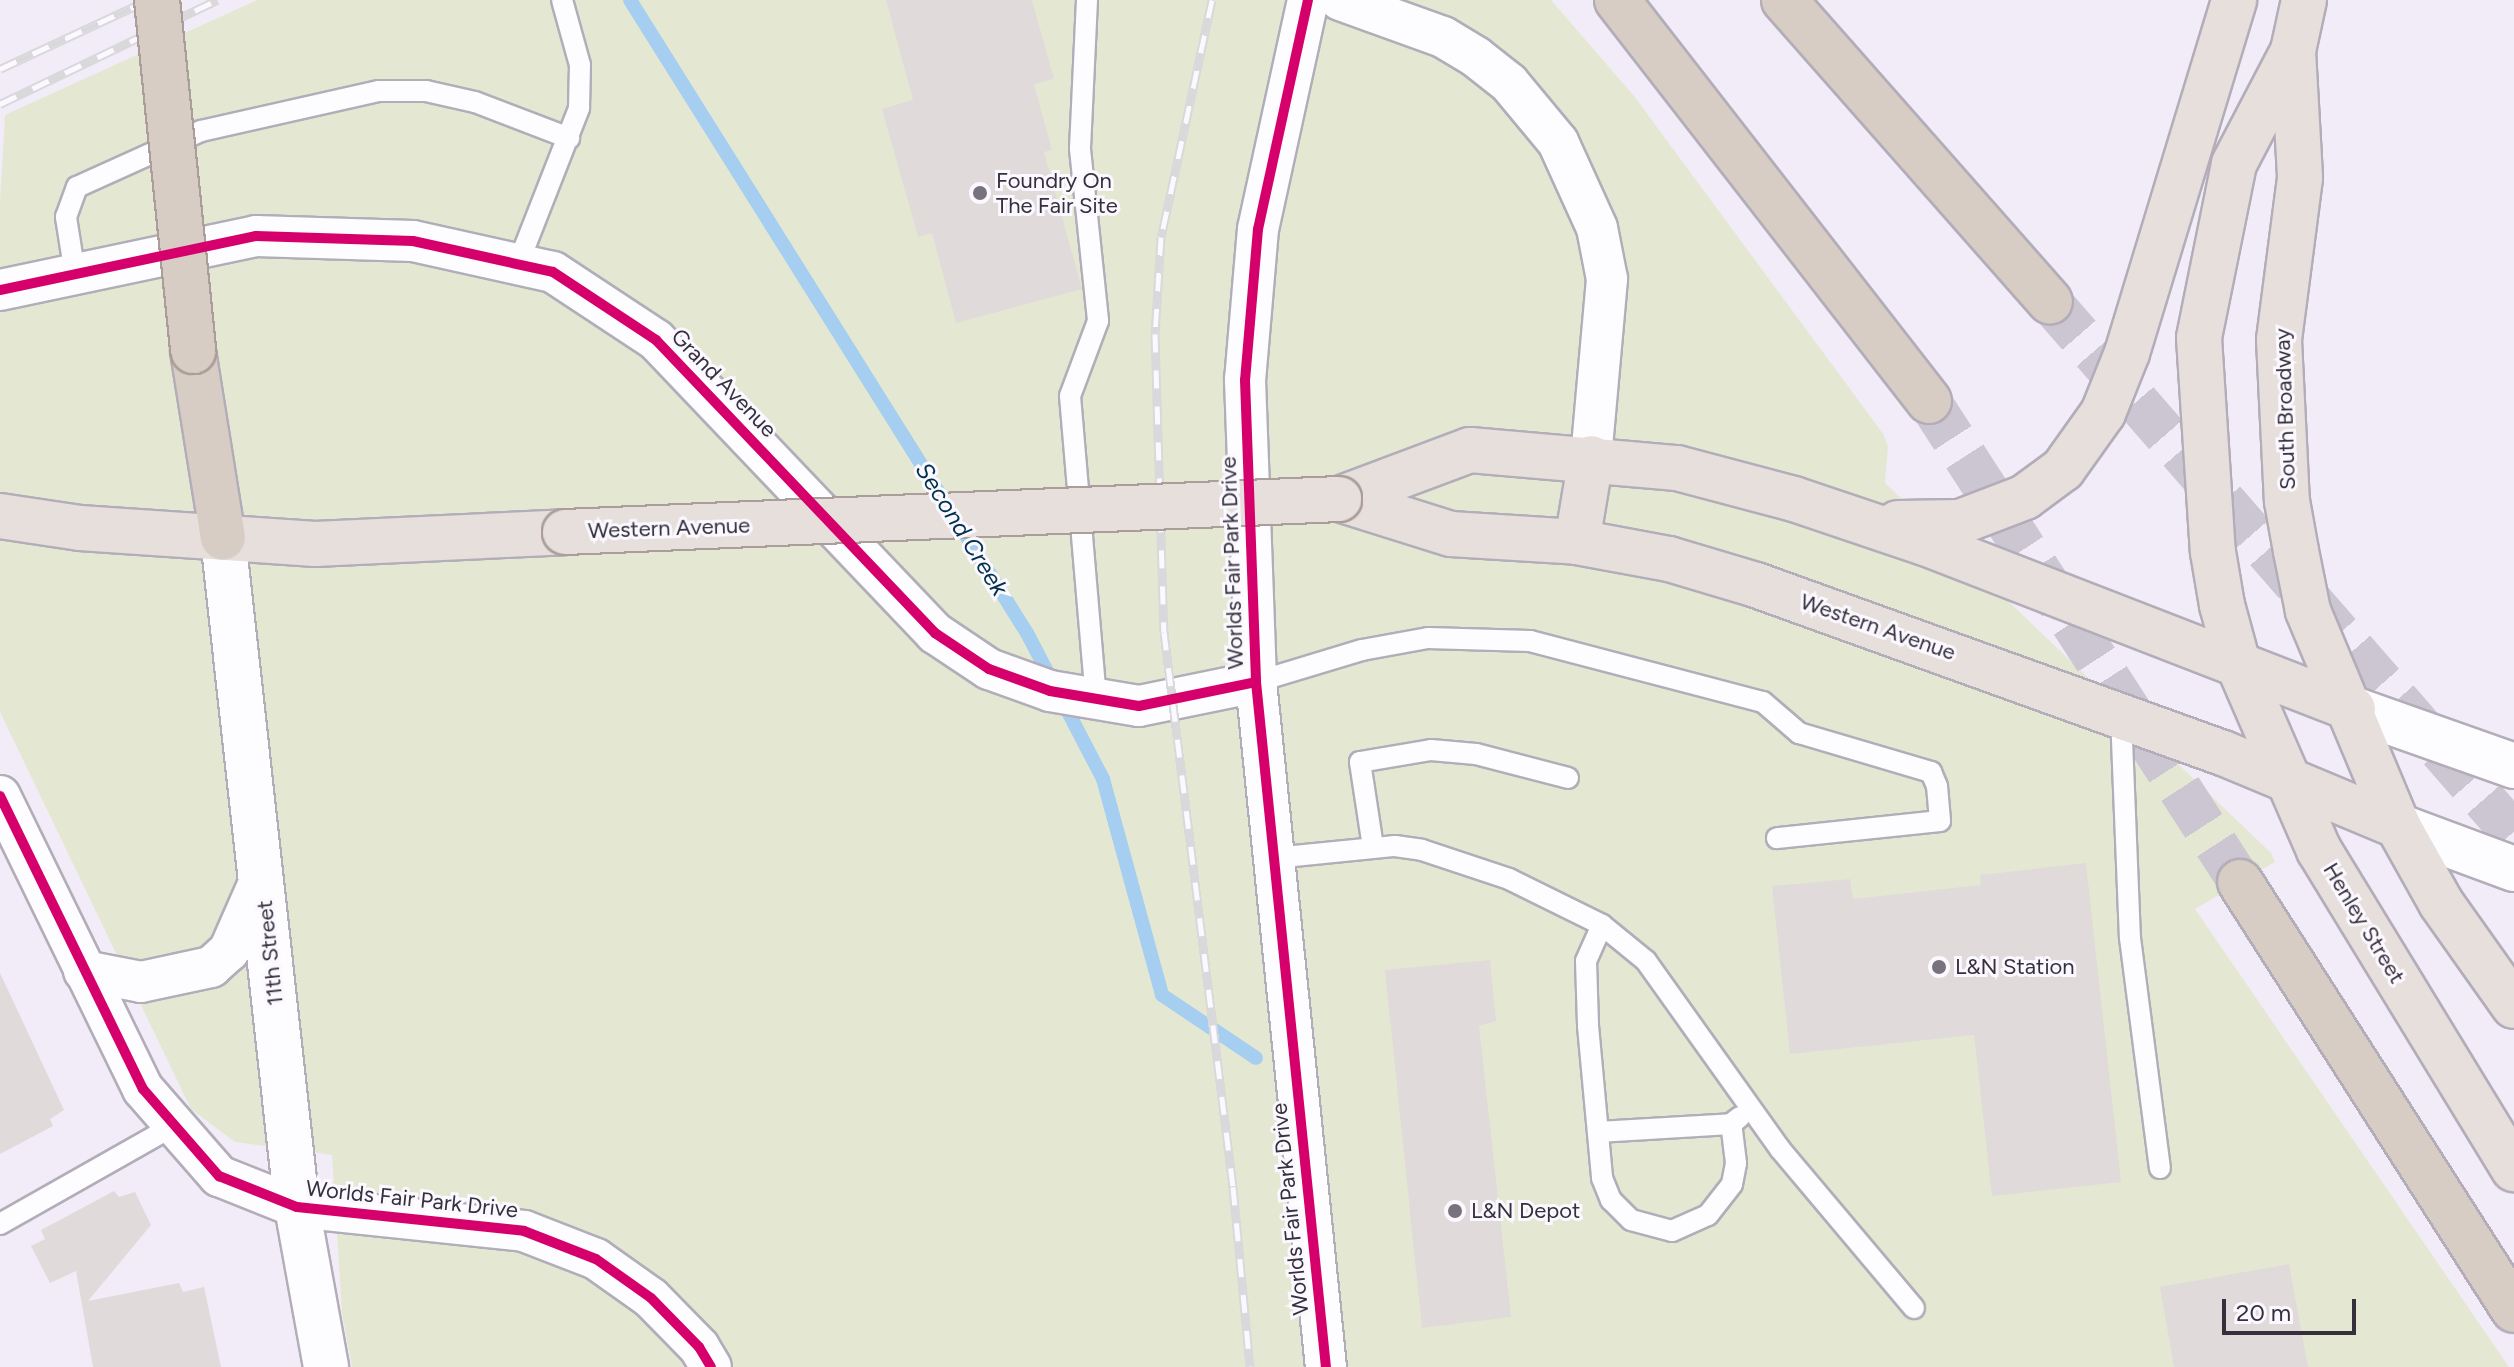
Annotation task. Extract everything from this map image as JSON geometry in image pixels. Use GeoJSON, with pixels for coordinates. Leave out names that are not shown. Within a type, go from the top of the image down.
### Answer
{"type":"FeatureCollection","features":[{"type":"Feature","properties":{"kind":"highway"},"geometry":{"type":"LineString","coordinates":[[157,0],[193,351],[223,538]]}},
{"type":"Feature","properties":{"kind":"highway"},"geometry":{"type":"LineString","coordinates":[[1592,0],[1712,119]]}},
{"type":"Feature","properties":{"kind":"highway"},"geometry":{"type":"LineString","coordinates":[[1617,0],[1929,401]]}},
{"type":"Feature","properties":{"kind":"highway"},"geometry":{"type":"LineString","coordinates":[[1784,0],[2050,302]]}},
{"type":"Feature","properties":{"kind":"highway"},"geometry":{"type":"LineString","coordinates":[[2240,882],[2514,1310]]}},
{"type":"Feature","properties":{"kind":"main road"},"geometry":{"type":"LineString","coordinates":[[1794,499],[1892,524],[1960,522],[2025,497],[2063,469],[2103,413],[2127,353],[2234,0]]}},
{"type":"Feature","properties":{"kind":"main road","name":"South Broadway"},"geometry":{"type":"LineString","coordinates":[[2304,0],[2293,51],[2300,178],[2279,340],[2287,501],[2308,611],[2353,709]]}},
{"type":"Feature","properties":{"kind":"main road","name":"South Broadway"},"geometry":{"type":"LineString","coordinates":[[2238,664],[2213,552],[2199,338],[2234,164],[2293,51]]}},
{"type":"Feature","properties":{"kind":"main road","name":"Western Avenue"},"geometry":{"type":"LineString","coordinates":[[0,516],[315,544],[1339,499],[1470,450],[1591,458],[1677,468],[1794,499],[1925,543],[2353,709]]}},
{"type":"Feature","properties":{"kind":"main road"},"geometry":{"type":"LineString","coordinates":[[1577,542],[1591,458]]}},
{"type":"Feature","properties":{"kind":"main road","name":"Western Avenue"},"geometry":{"type":"LineString","coordinates":[[1339,499],[1451,534],[1577,542],[1669,559],[1756,585],[2121,715],[2398,826]]}},
{"type":"Feature","properties":{"kind":"main road","name":"Henley Street"},"geometry":{"type":"LineString","coordinates":[[2238,664],[2319,850],[2514,1169]]}},
{"type":"Feature","properties":{"kind":"main road"},"geometry":{"type":"LineString","coordinates":[[2353,709],[2398,826],[2441,903],[2514,1006]]}},
{"type":"Feature","properties":{"kind":"street","name":"Worlds Fair Park Drive"},"geometry":{"type":"LineString","coordinates":[[1308,0],[1258,229],[1245,380],[1256,682],[1326,1367]]}},
{"type":"Feature","properties":{"kind":"street"},"geometry":{"type":"LineString","coordinates":[[1340,0],[1443,37],[1476,57],[1509,83],[1558,142],[1597,228],[1607,279],[1591,458]]}},
{"type":"Feature","properties":{"kind":"street","name":"Grand Avenue"},"geometry":{"type":"LineString","coordinates":[[0,290],[256,236],[413,241],[553,272],[656,340],[935,633],[989,669],[1088,698],[1139,706],[1256,682]]}},
{"type":"Feature","properties":{"kind":"street","name":"11th Street"},"geometry":{"type":"LineString","coordinates":[[223,538],[297,1207],[326,1367]]}},
{"type":"Feature","properties":{"kind":"street"},"geometry":{"type":"LineString","coordinates":[[2353,709],[2514,766]]}},
{"type":"Feature","properties":{"kind":"street","name":"Worlds Fair Park Drive"},"geometry":{"type":"LineString","coordinates":[[0,796],[143,1089],[219,1176],[297,1207],[456,1220],[524,1231],[553,1242],[596,1259],[651,1298],[699,1347],[711,1367]]}},
{"type":"Feature","properties":{"kind":"street"},"geometry":{"type":"LineString","coordinates":[[2398,826],[2514,869]]}},
{"type":"Feature","properties":{"kind":"street"},"geometry":{"type":"LineString","coordinates":[[84,971],[141,982],[211,967],[229,951],[262,876]]}},
{"type":"Feature","properties":{"kind":"lane"},"geometry":{"type":"LineString","coordinates":[[518,264],[579,108],[580,65],[562,0]]}},
{"type":"Feature","properties":{"kind":"lane"},"geometry":{"type":"LineString","coordinates":[[1087,0],[1080,149],[1098,321],[1070,396],[1088,698]]}},
{"type":"Feature","properties":{"kind":"lane"},"geometry":{"type":"LineString","coordinates":[[75,274],[66,217],[77,187],[201,131],[379,91],[426,91],[475,102],[569,138]]}},
{"type":"Feature","properties":{"kind":"lane"},"geometry":{"type":"LineString","coordinates":[[1256,682],[1362,650],[1428,638],[1530,641],[1763,702],[1799,733],[1931,772],[1937,786],[1940,821],[1777,838]]}},
{"type":"Feature","properties":{"kind":"lane"},"geometry":{"type":"LineString","coordinates":[[2121,715],[2130,938],[2160,1168]]}},
{"type":"Feature","properties":{"kind":"lane"},"geometry":{"type":"LineString","coordinates":[[1373,847],[1360,762],[1431,750],[1461,752],[1524,763],[1568,778]]}},
{"type":"Feature","properties":{"kind":"lane"},"geometry":{"type":"LineString","coordinates":[[1274,858],[1373,847],[1409,848],[1458,860],[1602,925],[1646,961],[1750,1111],[1914,1308]]}},
{"type":"Feature","properties":{"kind":"lane"},"geometry":{"type":"LineString","coordinates":[[1602,925],[1586,961],[1602,1178],[1611,1200],[1631,1220],[1672,1231],[1708,1215],[1724,1199],[1736,1163],[1731,1124]]}},
{"type":"Feature","properties":{"kind":"lane"},"geometry":{"type":"LineString","coordinates":[[1598,1132],[1731,1124],[1750,1111]]}},
{"type":"Feature","properties":{"kind":"lane"},"geometry":{"type":"LineString","coordinates":[[0,1224],[175,1125]]}},
{"type":"Feature","properties":{"kind":"green space"},"geometry":{"type":"Polygon","coordinates":[[[257,0],[1551,0],[1634,96],[1884,435],[1888,447],[1885,483],[2271,853],[2275,862],[2195,909],[2509,1367],[352,1367],[342,1313],[332,1155],[235,1142],[191,1109],[0,712],[0,202],[5,115],[257,0]]]}},
{"type":"Feature","properties":{"kind":"building","name":"Foundry On The Fair Site"},"geometry":{"type":"Polygon","coordinates":[[[886,0],[1032,0],[1054,79],[1034,84],[1052,150],[1044,152],[1082,289],[956,323],[932,233],[918,237],[882,109],[913,100],[886,0]]]}},
{"type":"Feature","properties":{"kind":"building","name":"L&N Station"},"geometry":{"type":"Polygon","coordinates":[[[2086,863],[2121,1182],[1992,1196],[1974,1035],[1790,1054],[1772,886],[1850,879],[1853,899],[1981,885],[1980,875],[2086,863]]]}},
{"type":"Feature","properties":{"kind":"building","name":"L&N Depot"},"geometry":{"type":"Polygon","coordinates":[[[1490,960],[1496,1021],[1479,1026],[1511,1317],[1422,1328],[1385,970],[1490,960]]]}},
{"type":"Feature","properties":{"kind":"building"},"geometry":{"type":"Polygon","coordinates":[[[0,973],[64,1110],[50,1119],[53,1126],[0,1154],[0,973]]]}},
{"type":"Feature","properties":{"kind":"building"},"geometry":{"type":"Polygon","coordinates":[[[114,1191],[119,1197],[135,1192],[151,1225],[88,1301],[179,1283],[183,1292],[204,1287],[221,1367],[93,1367],[76,1271],[50,1283],[31,1246],[45,1239],[41,1230],[114,1191]]]}},
{"type":"Feature","properties":{"kind":"building"},"geometry":{"type":"Polygon","coordinates":[[[2289,1264],[2308,1367],[2174,1367],[2160,1287],[2289,1264]]]}},
{"type":"Feature","properties":{"kind":"waterway","name":"Second Creek"},"geometry":{"type":"LineString","coordinates":[[630,0],[1027,633],[1103,779],[1162,995],[1256,1058]]}},
{"type":"Feature","properties":{"kind":"tunnel"},"geometry":{"type":"LineString","coordinates":[[2050,302],[2514,834]]}},
{"type":"Feature","properties":{"kind":"tunnel"},"geometry":{"type":"LineString","coordinates":[[1929,401],[2240,882]]}},
{"type":"Feature","properties":{"kind":"railway"},"geometry":{"type":"LineString","coordinates":[[0,69],[148,0]]}},
{"type":"Feature","properties":{"kind":"railway"},"geometry":{"type":"LineString","coordinates":[[0,104],[217,0]]}},
{"type":"Feature","properties":{"kind":"railway"},"geometry":{"type":"LineString","coordinates":[[1212,0],[1161,237],[1155,334],[1164,632],[1233,1187],[1250,1367]]}},
{"type":"Feature","properties":{"kind":"cycle path"},"geometry":{"type":"LineString","coordinates":[[1308,0],[1258,229],[1245,380],[1256,682],[1326,1367]]}},
{"type":"Feature","properties":{"kind":"cycle path"},"geometry":{"type":"LineString","coordinates":[[0,290],[256,236],[413,241],[553,272],[656,340],[935,633],[989,669],[1050,691],[1139,706],[1256,682]]}},
{"type":"Feature","properties":{"kind":"cycle path"},"geometry":{"type":"LineString","coordinates":[[0,796],[143,1089],[219,1176],[297,1207],[524,1231],[596,1259],[651,1298],[699,1347],[711,1367]]}},
{"type":"Feature","properties":{"kind":"place","name":"Foundry On The Fair Site"},"geometry":{"type":"Point","coordinates":[980,193]}},
{"type":"Feature","properties":{"kind":"place","name":"L&N Station"},"geometry":{"type":"Point","coordinates":[1939,967]}},
{"type":"Feature","properties":{"kind":"place","name":"L&N Depot"},"geometry":{"type":"Point","coordinates":[1455,1211]}}]}
